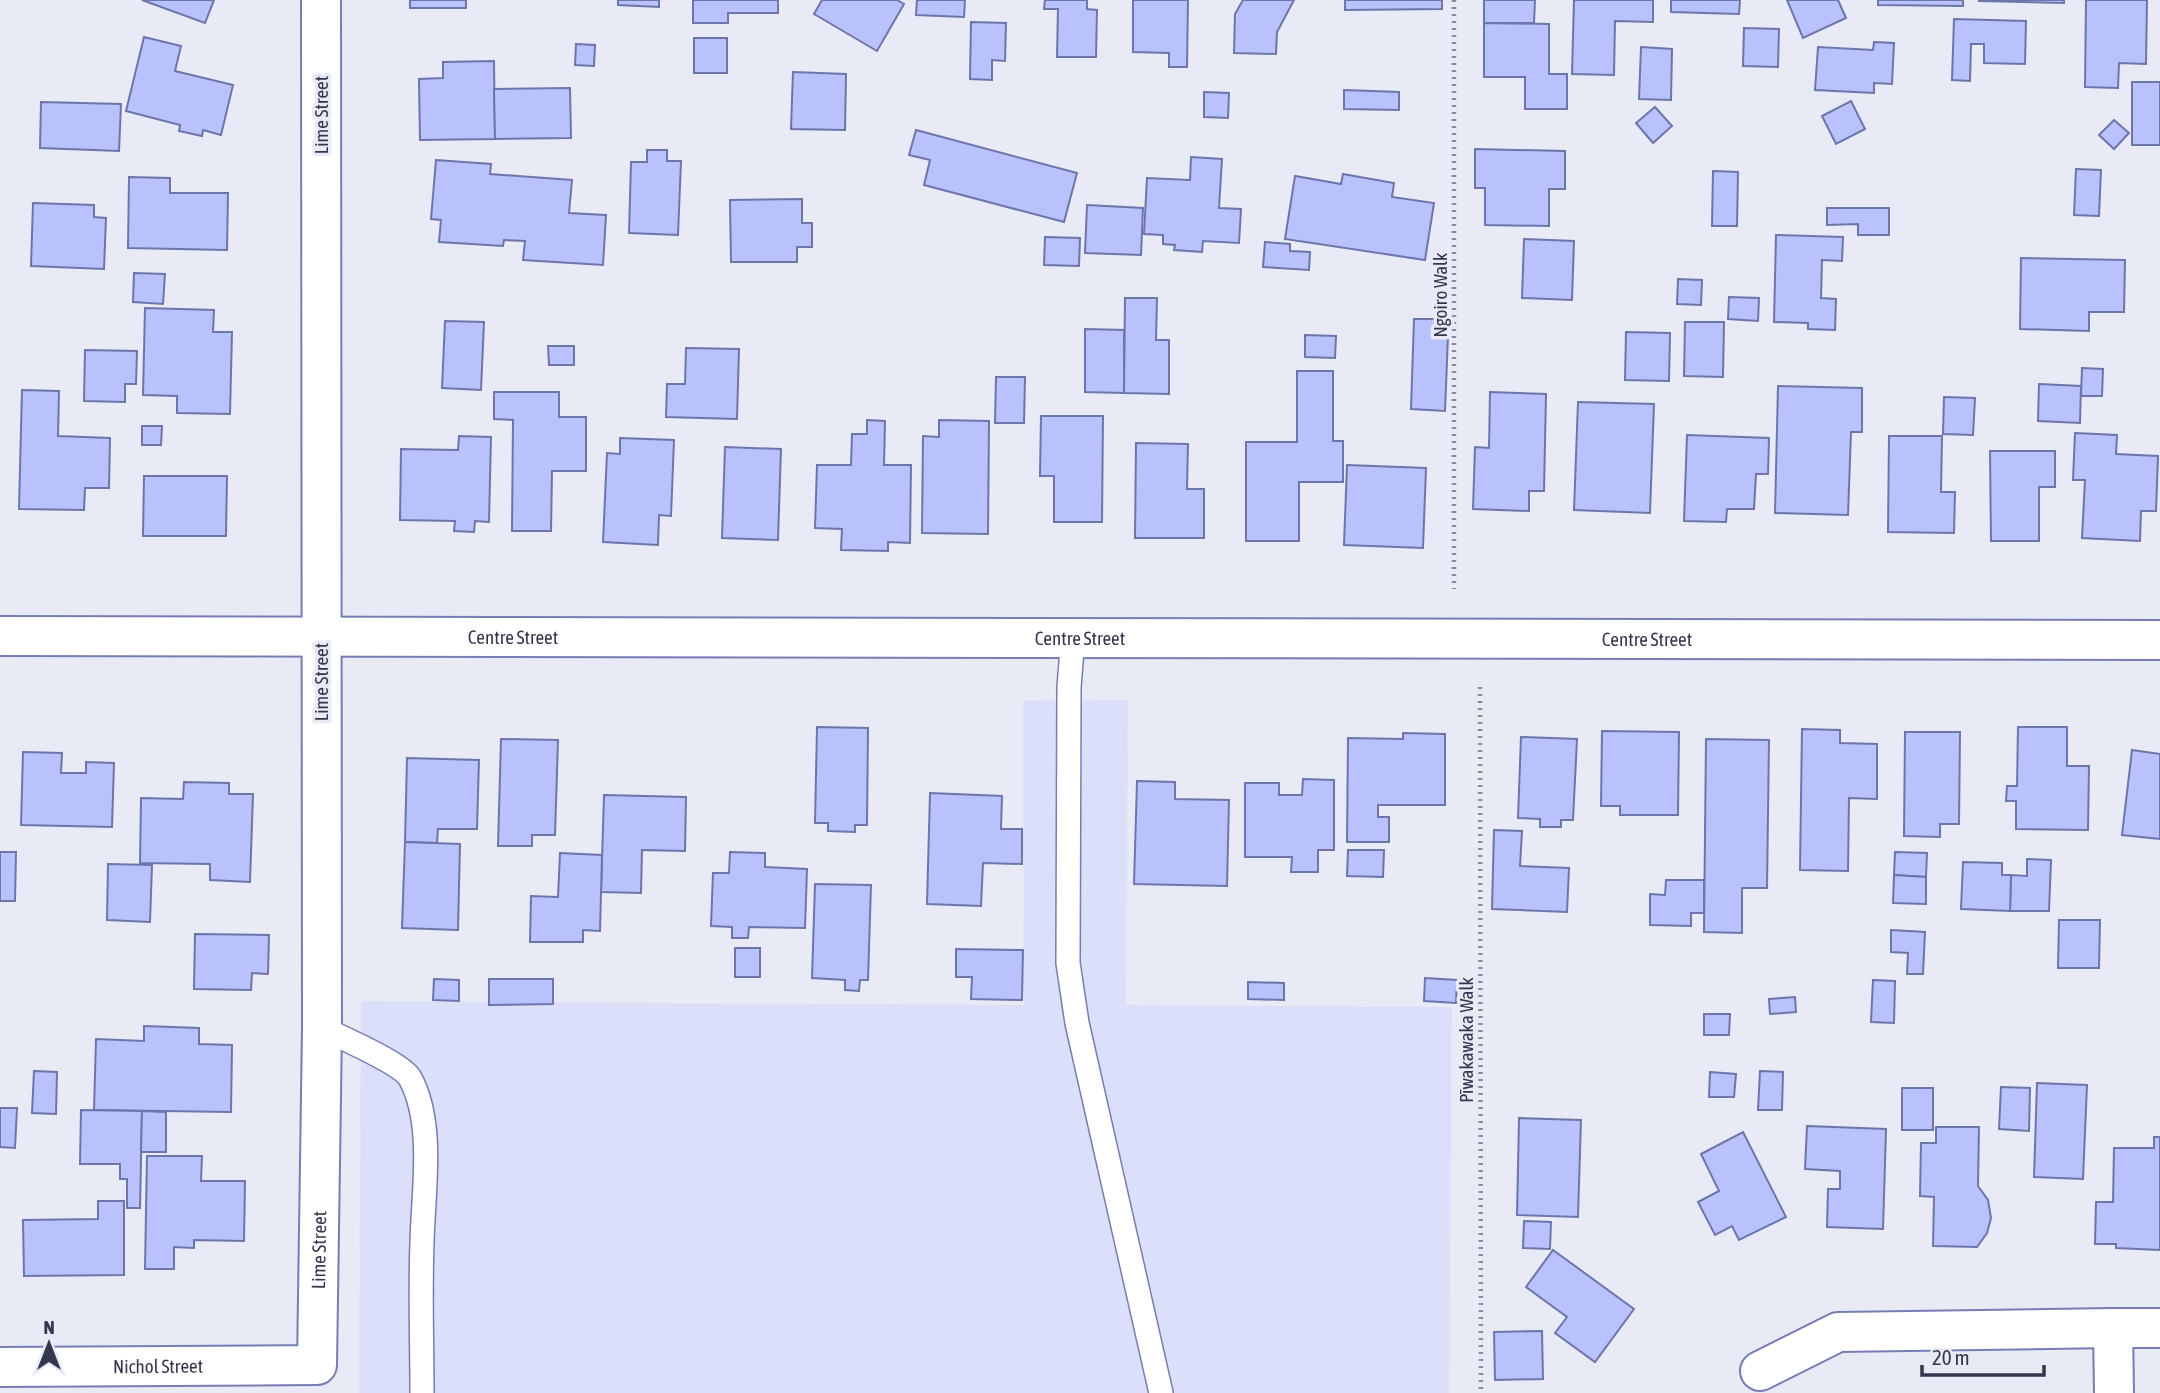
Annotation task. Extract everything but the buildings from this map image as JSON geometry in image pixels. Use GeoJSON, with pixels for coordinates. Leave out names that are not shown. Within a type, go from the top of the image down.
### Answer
{"type":"FeatureCollection","features":[{"type":"Feature","properties":{"kind":"street","name":"Lime Street"},"geometry":{"type":"LineString","coordinates":[[317,1365],[322,1028],[321,0]]}},
{"type":"Feature","properties":{"kind":"street","name":"Centre Street"},"geometry":{"type":"LineString","coordinates":[[0,636],[1073,637],[1454,641],[2160,640]]}},
{"type":"Feature","properties":{"kind":"street"},"geometry":{"type":"LineString","coordinates":[[2113,1328],[2114,1393]]}},
{"type":"Feature","properties":{"kind":"street"},"geometry":{"type":"LineString","coordinates":[[1760,1371],[1838,1332],[2160,1328]]}},
{"type":"Feature","properties":{"kind":"street","name":"Nichol Street"},"geometry":{"type":"LineString","coordinates":[[0,1367],[317,1365]]}},
{"type":"Feature","properties":{"kind":"lane"},"geometry":{"type":"LineString","coordinates":[[1073,637],[1069,687],[1068,963],[1077,1023],[1161,1393]]}},
{"type":"Feature","properties":{"kind":"lane"},"geometry":{"type":"LineString","coordinates":[[322,1028],[363,1046],[409,1076],[420,1106],[425,1140],[422,1393]]}},
{"type":"Feature","properties":{"kind":"path","name":"Ngoiro Walk"},"geometry":{"type":"LineString","coordinates":[[1454,0],[1454,589]]}},
{"type":"Feature","properties":{"kind":"path","name":"Pīwakawaka Walk"},"geometry":{"type":"LineString","coordinates":[[1480,687],[1481,1393]]}},
{"type":"Feature","properties":{"kind":"shaded area"},"geometry":{"type":"Polygon","coordinates":[[[1128,700],[1126,1005],[1452,1007],[1449,1393],[359,1393],[361,1001],[1024,1005],[1023,701],[1128,700]]]}}]}
